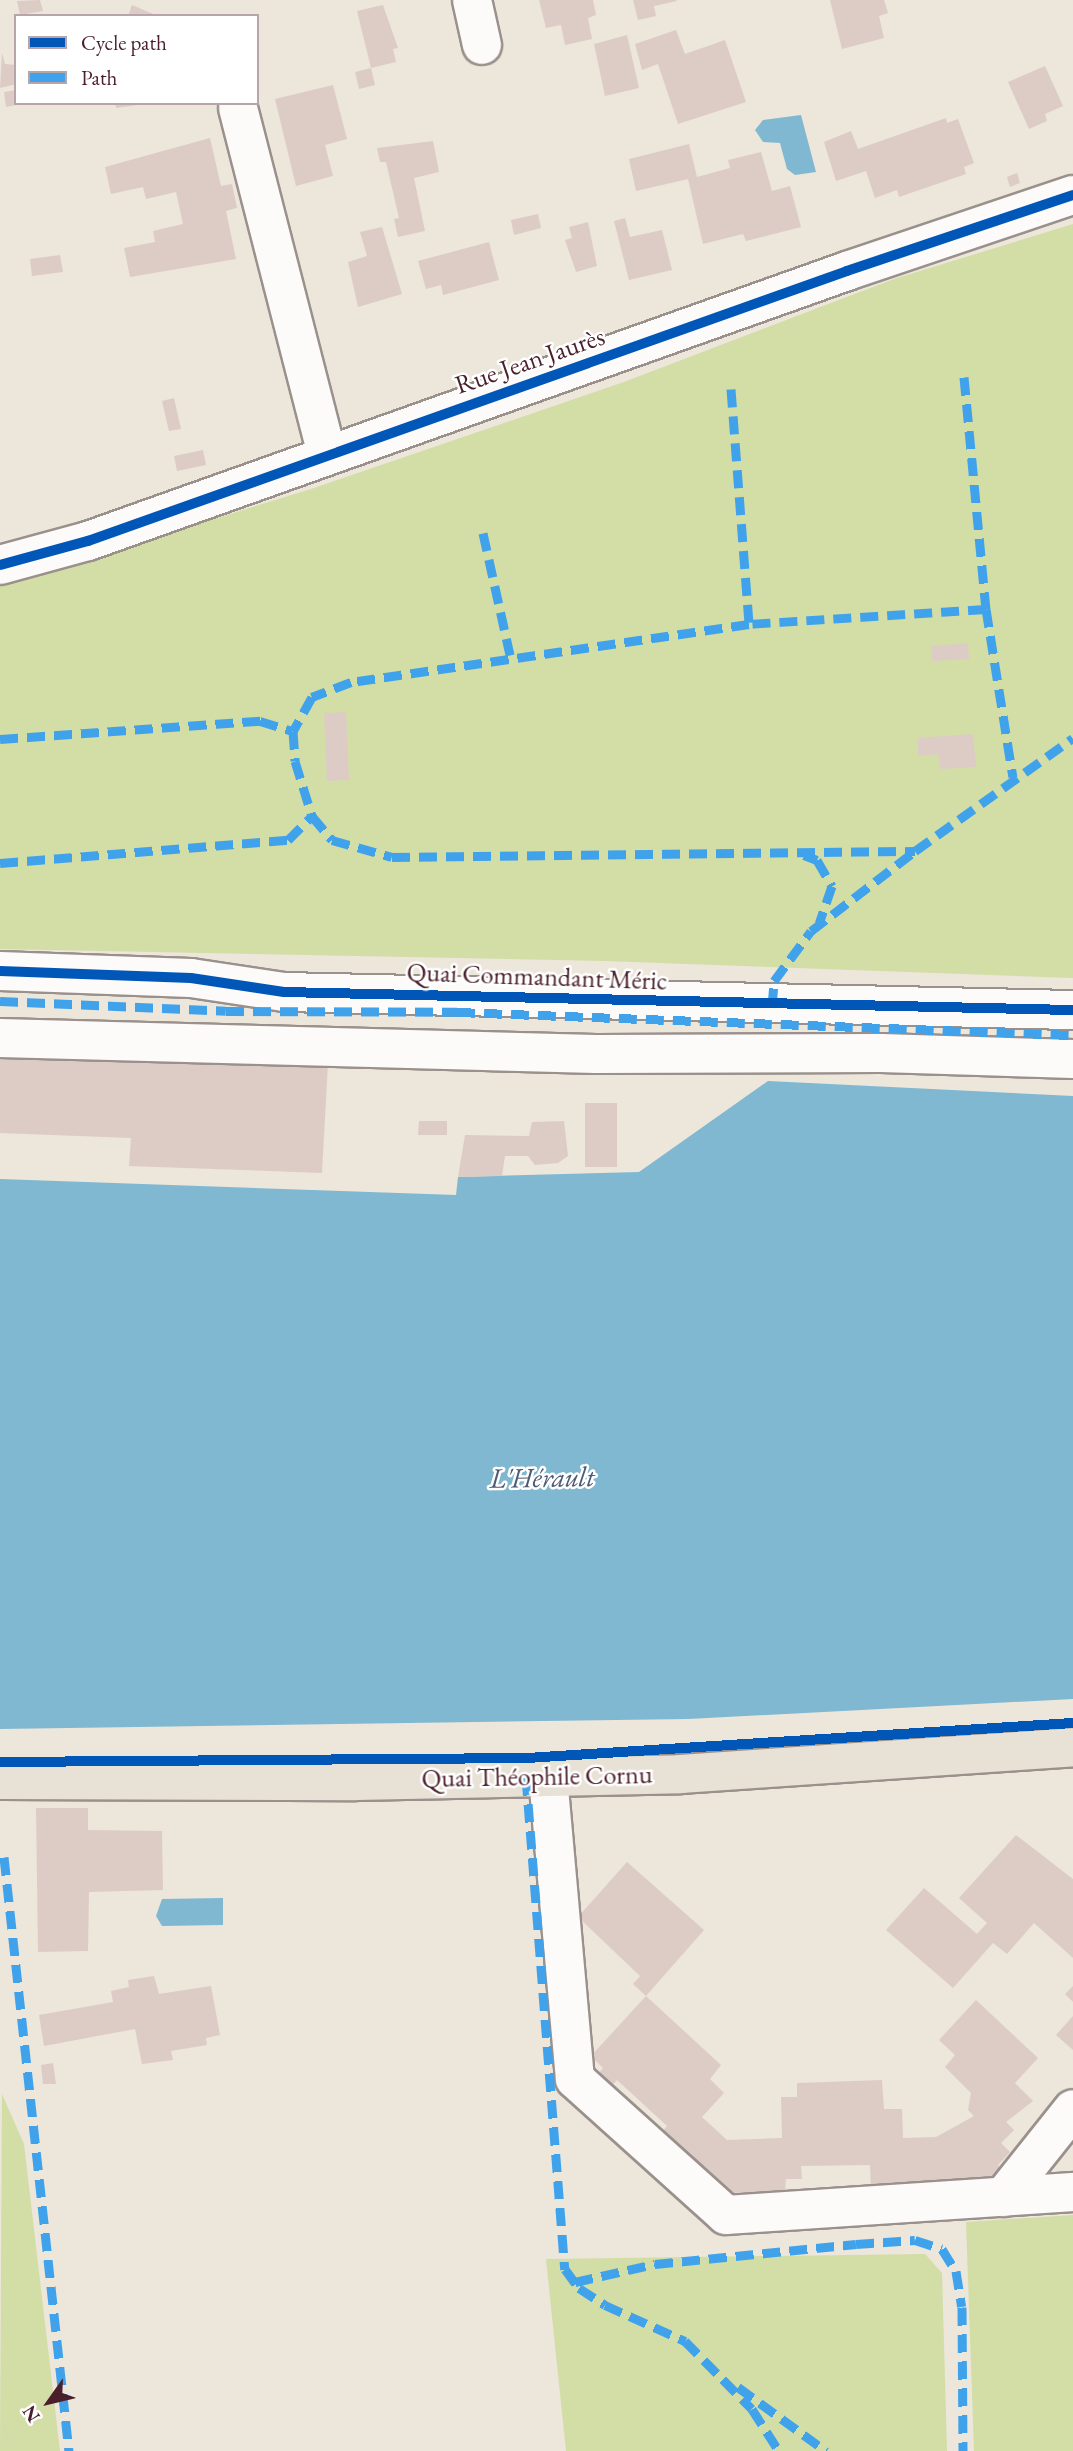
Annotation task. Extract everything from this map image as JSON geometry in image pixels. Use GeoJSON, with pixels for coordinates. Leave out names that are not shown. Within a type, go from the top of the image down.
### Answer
{"type":"FeatureCollection","features":[{"type":"Feature","properties":{"kind":"main road","name":"Quai Théophile Cornu"},"geometry":{"type":"LineString","coordinates":[[0,1780],[681,1774],[1073,1747]]}},
{"type":"Feature","properties":{"kind":"street"},"geometry":{"type":"LineString","coordinates":[[472,0],[482,45]]}},
{"type":"Feature","properties":{"kind":"street"},"geometry":{"type":"LineString","coordinates":[[238,108],[327,455]]}},
{"type":"Feature","properties":{"kind":"street","name":"Rue Jean Jaurès"},"geometry":{"type":"LineString","coordinates":[[0,565],[88,541],[1073,195]]}},
{"type":"Feature","properties":{"kind":"street","name":"Quai Commandant Méric"},"geometry":{"type":"LineString","coordinates":[[0,971],[191,978],[284,992],[1073,1010]]}},
{"type":"Feature","properties":{"kind":"street"},"geometry":{"type":"LineString","coordinates":[[0,1038],[596,1054],[881,1053],[1073,1059]]}},
{"type":"Feature","properties":{"kind":"street"},"geometry":{"type":"LineString","coordinates":[[548,1777],[575,2078],[726,2216],[1073,2192]]}},
{"type":"Feature","properties":{"kind":"street"},"geometry":{"type":"LineString","coordinates":[[1003,2197],[1073,2109]]}},
{"type":"Feature","properties":{"kind":"green space"},"geometry":{"type":"Polygon","coordinates":[[[1073,224],[1073,978],[605,961],[0,949],[0,585],[311,489],[624,382],[894,279],[1073,224]]]}},
{"type":"Feature","properties":{"kind":"green space"},"geometry":{"type":"Polygon","coordinates":[[[2,2094],[24,2144],[60,2451],[0,2451],[2,2094]]]}},
{"type":"Feature","properties":{"kind":"green space"},"geometry":{"type":"Polygon","coordinates":[[[1073,2215],[1073,2451],[974,2451],[966,2222],[1073,2215]]]}},
{"type":"Feature","properties":{"kind":"green space"},"geometry":{"type":"Polygon","coordinates":[[[925,2254],[942,2273],[947,2451],[566,2451],[546,2259],[925,2254]]]}},
{"type":"Feature","properties":{"kind":"water"},"geometry":{"type":"Polygon","coordinates":[[[801,115],[816,172],[795,175],[787,169],[780,143],[763,142],[755,130],[763,120],[801,115]]]}},
{"type":"Feature","properties":{"kind":"water","name":"L'Hérault"},"geometry":{"type":"Polygon","coordinates":[[[768,1081],[1073,1096],[1073,1699],[688,1719],[0,1729],[0,1179],[456,1195],[458,1177],[639,1172],[768,1081]]]}},
{"type":"Feature","properties":{"kind":"water"},"geometry":{"type":"Polygon","coordinates":[[[223,1898],[223,1925],[162,1926],[156,1916],[162,1899],[223,1898]]]}},
{"type":"Feature","properties":{"kind":"building"},"geometry":{"type":"Polygon","coordinates":[[[40,0],[43,11],[20,14],[17,1],[40,0]]]}},
{"type":"Feature","properties":{"kind":"building"},"geometry":{"type":"Polygon","coordinates":[[[539,0],[593,0],[596,15],[588,18],[592,39],[565,45],[561,25],[546,28],[539,0]]]}},
{"type":"Feature","properties":{"kind":"building"},"geometry":{"type":"Polygon","coordinates":[[[633,0],[677,1],[654,6],[656,16],[638,20],[633,0]]]}},
{"type":"Feature","properties":{"kind":"building"},"geometry":{"type":"Polygon","coordinates":[[[830,0],[884,0],[888,13],[879,16],[884,38],[842,49],[830,0]]]}},
{"type":"Feature","properties":{"kind":"building"},"geometry":{"type":"Polygon","coordinates":[[[132,5],[153,14],[129,14],[132,5]]]}},
{"type":"Feature","properties":{"kind":"building"},"geometry":{"type":"Polygon","coordinates":[[[383,5],[398,48],[393,49],[396,62],[371,68],[357,11],[383,5]]]}},
{"type":"Feature","properties":{"kind":"building"},"geometry":{"type":"Polygon","coordinates":[[[676,30],[685,54],[725,40],[746,102],[678,124],[658,64],[642,70],[635,44],[676,30]]]}},
{"type":"Feature","properties":{"kind":"building"},"geometry":{"type":"Polygon","coordinates":[[[627,35],[639,88],[605,96],[594,44],[627,35]]]}},
{"type":"Feature","properties":{"kind":"building"},"geometry":{"type":"Polygon","coordinates":[[[2,53],[5,64],[14,65],[14,84],[0,88],[2,53]]]}},
{"type":"Feature","properties":{"kind":"building"},"geometry":{"type":"Polygon","coordinates":[[[1045,66],[1063,106],[1045,114],[1047,121],[1029,129],[1008,82],[1045,66]]]}},
{"type":"Feature","properties":{"kind":"building"},"geometry":{"type":"Polygon","coordinates":[[[371,68],[375,85],[359,89],[355,72],[371,68]]]}},
{"type":"Feature","properties":{"kind":"building"},"geometry":{"type":"Polygon","coordinates":[[[333,85],[347,139],[325,145],[333,176],[296,186],[275,99],[333,85]]]}},
{"type":"Feature","properties":{"kind":"building"},"geometry":{"type":"Polygon","coordinates":[[[14,90],[16,105],[6,107],[4,92],[14,90]]]}},
{"type":"Feature","properties":{"kind":"building"},"geometry":{"type":"Polygon","coordinates":[[[115,105],[138,105],[116,108],[115,105]]]}},
{"type":"Feature","properties":{"kind":"building"},"geometry":{"type":"Polygon","coordinates":[[[946,118],[947,123],[958,119],[974,163],[964,167],[966,174],[899,197],[897,190],[875,198],[866,171],[836,181],[824,142],[851,131],[858,149],[946,118]]]}},
{"type":"Feature","properties":{"kind":"building"},"geometry":{"type":"Polygon","coordinates":[[[210,138],[221,186],[232,184],[237,208],[226,211],[236,259],[130,277],[124,248],[155,242],[153,231],[183,224],[176,192],[146,199],[143,187],[111,194],[105,167],[210,138]]]}},
{"type":"Feature","properties":{"kind":"building"},"geometry":{"type":"Polygon","coordinates":[[[433,141],[439,172],[414,178],[425,231],[398,237],[394,219],[399,218],[386,162],[380,162],[377,148],[433,141]]]}},
{"type":"Feature","properties":{"kind":"building"},"geometry":{"type":"Polygon","coordinates":[[[689,144],[697,177],[730,168],[728,160],[761,152],[772,191],[790,186],[801,227],[746,241],[743,234],[703,244],[688,179],[636,191],[629,159],[689,144]]]}},
{"type":"Feature","properties":{"kind":"building"},"geometry":{"type":"Polygon","coordinates":[[[1017,173],[1020,183],[1010,187],[1007,177],[1017,173]]]}},
{"type":"Feature","properties":{"kind":"building"},"geometry":{"type":"Polygon","coordinates":[[[538,214],[541,228],[514,235],[511,220],[538,214]]]}},
{"type":"Feature","properties":{"kind":"building"},"geometry":{"type":"Polygon","coordinates":[[[625,218],[630,237],[662,230],[672,270],[629,280],[614,221],[625,218]]]}},
{"type":"Feature","properties":{"kind":"building"},"geometry":{"type":"Polygon","coordinates":[[[588,222],[597,266],[576,272],[565,240],[572,238],[569,227],[588,222]]]}},
{"type":"Feature","properties":{"kind":"building"},"geometry":{"type":"Polygon","coordinates":[[[382,227],[402,294],[358,307],[348,262],[367,256],[360,232],[382,227]]]}},
{"type":"Feature","properties":{"kind":"building"},"geometry":{"type":"Polygon","coordinates":[[[489,242],[499,280],[443,295],[441,285],[426,289],[418,261],[489,242]]]}},
{"type":"Feature","properties":{"kind":"building"},"geometry":{"type":"Polygon","coordinates":[[[60,255],[63,272],[32,276],[30,259],[60,255]]]}},
{"type":"Feature","properties":{"kind":"building"},"geometry":{"type":"Polygon","coordinates":[[[174,398],[181,429],[169,431],[162,401],[174,398]]]}},
{"type":"Feature","properties":{"kind":"building"},"geometry":{"type":"Polygon","coordinates":[[[203,450],[206,465],[177,471],[174,456],[203,450]]]}},
{"type":"Feature","properties":{"kind":"building"},"geometry":{"type":"Polygon","coordinates":[[[968,643],[969,659],[932,661],[931,646],[968,643]]]}},
{"type":"Feature","properties":{"kind":"building"},"geometry":{"type":"Polygon","coordinates":[[[346,712],[349,780],[327,781],[324,713],[346,712]]]}},
{"type":"Feature","properties":{"kind":"building"},"geometry":{"type":"Polygon","coordinates":[[[973,734],[976,767],[940,769],[938,754],[918,756],[918,738],[973,734]]]}},
{"type":"Feature","properties":{"kind":"building"},"geometry":{"type":"Polygon","coordinates":[[[0,1051],[328,1063],[322,1173],[129,1166],[131,1138],[0,1133],[0,1051]]]}},
{"type":"Feature","properties":{"kind":"building"},"geometry":{"type":"Polygon","coordinates":[[[585,1103],[617,1103],[617,1167],[585,1167],[585,1103]]]}},
{"type":"Feature","properties":{"kind":"building"},"geometry":{"type":"Polygon","coordinates":[[[419,1121],[447,1121],[447,1135],[418,1135],[419,1121]]]}},
{"type":"Feature","properties":{"kind":"building"},"geometry":{"type":"Polygon","coordinates":[[[564,1121],[568,1156],[558,1163],[535,1165],[528,1156],[505,1156],[502,1176],[458,1177],[465,1135],[529,1136],[532,1122],[564,1121]]]}},
{"type":"Feature","properties":{"kind":"building"},"geometry":{"type":"Polygon","coordinates":[[[36,1808],[88,1808],[88,1830],[162,1831],[163,1890],[89,1892],[88,1951],[38,1952],[36,1808]]]}},
{"type":"Feature","properties":{"kind":"building"},"geometry":{"type":"Polygon","coordinates":[[[1016,1835],[1073,1879],[1073,1958],[1034,1923],[1007,1954],[993,1943],[953,1988],[886,1930],[924,1888],[977,1934],[987,1923],[959,1898],[1016,1835]]]}},
{"type":"Feature","properties":{"kind":"building"},"geometry":{"type":"Polygon","coordinates":[[[627,1862],[704,1930],[646,1996],[633,1984],[640,1976],[578,1917],[627,1862]]]}},
{"type":"Feature","properties":{"kind":"building"},"geometry":{"type":"Polygon","coordinates":[[[154,1976],[159,1994],[211,1986],[220,2035],[206,2038],[207,2045],[171,2051],[173,2060],[142,2064],[135,2029],[44,2046],[39,2015],[113,2002],[111,1991],[129,1987],[128,1980],[154,1976]]]}},
{"type":"Feature","properties":{"kind":"building"},"geometry":{"type":"Polygon","coordinates":[[[1073,1986],[1073,2002],[1065,1994],[1073,1986]]]}},
{"type":"Feature","properties":{"kind":"building"},"geometry":{"type":"Polygon","coordinates":[[[646,1996],[721,2065],[710,2079],[724,2093],[702,2117],[727,2140],[782,2138],[781,2097],[797,2097],[797,2083],[882,2080],[884,2109],[902,2109],[903,2138],[936,2137],[974,2116],[968,2110],[971,2093],[945,2067],[955,2055],[939,2040],[976,2000],[1038,2058],[1015,2083],[1033,2101],[1006,2122],[1014,2130],[1001,2143],[1010,2152],[998,2165],[1007,2174],[993,2188],[911,2187],[910,2182],[891,2182],[891,2189],[871,2189],[870,2165],[801,2166],[802,2179],[786,2179],[785,2191],[731,2193],[731,2204],[659,2136],[667,2126],[617,2080],[607,2091],[594,2079],[603,2068],[591,2056],[646,1996]]]}},
{"type":"Feature","properties":{"kind":"building"},"geometry":{"type":"Polygon","coordinates":[[[1073,2016],[1073,2050],[1056,2035],[1073,2016]]]}},
{"type":"Feature","properties":{"kind":"building"},"geometry":{"type":"Polygon","coordinates":[[[53,2063],[56,2084],[43,2084],[41,2065],[53,2063]]]}},
{"type":"Feature","properties":{"kind":"marked path"},"geometry":{"type":"LineString","coordinates":[[964,377],[986,609],[1013,777]]}},
{"type":"Feature","properties":{"kind":"marked path"},"geometry":{"type":"LineString","coordinates":[[731,389],[749,624]]}},
{"type":"Feature","properties":{"kind":"marked path"},"geometry":{"type":"LineString","coordinates":[[483,533],[510,655]]}},
{"type":"Feature","properties":{"kind":"marked path"},"geometry":{"type":"LineString","coordinates":[[986,609],[749,624],[351,682],[312,697],[293,731],[295,761],[312,816],[332,840],[392,857],[915,851],[1073,738]]}},
{"type":"Feature","properties":{"kind":"marked path"},"geometry":{"type":"LineString","coordinates":[[0,739],[260,721],[293,731]]}},
{"type":"Feature","properties":{"kind":"marked path"},"geometry":{"type":"LineString","coordinates":[[0,863],[288,840],[312,816]]}},
{"type":"Feature","properties":{"kind":"marked path"},"geometry":{"type":"LineString","coordinates":[[772,1006],[774,981],[811,931],[915,851]]}},
{"type":"Feature","properties":{"kind":"marked path"},"geometry":{"type":"LineString","coordinates":[[804,855],[817,860],[832,886],[819,923]]}},
{"type":"Feature","properties":{"kind":"marked path"},"geometry":{"type":"LineString","coordinates":[[0,1001],[226,1011],[457,1012],[1073,1035]]}},
{"type":"Feature","properties":{"kind":"marked path"},"geometry":{"type":"LineString","coordinates":[[526,1777],[565,2269],[579,2288],[605,2305],[685,2341],[752,2409],[779,2451]]}},
{"type":"Feature","properties":{"kind":"marked path"},"geometry":{"type":"LineString","coordinates":[[4,1857],[69,2451]]}},
{"type":"Feature","properties":{"kind":"marked path"},"geometry":{"type":"LineString","coordinates":[[575,2282],[655,2264],[856,2244],[915,2240],[942,2249],[956,2271],[962,2307],[963,2451]]}},
{"type":"Feature","properties":{"kind":"marked path"},"geometry":{"type":"LineString","coordinates":[[738,2387],[826,2451]]}},
{"type":"Feature","properties":{"kind":"cycle path"},"geometry":{"type":"LineString","coordinates":[[0,565],[88,541],[847,271],[1073,195]]}},
{"type":"Feature","properties":{"kind":"cycle path"},"geometry":{"type":"LineString","coordinates":[[0,971],[191,978],[284,992],[1073,1010]]}},
{"type":"Feature","properties":{"kind":"cycle path"},"geometry":{"type":"LineString","coordinates":[[0,1762],[527,1758],[1073,1723]]}}]}
